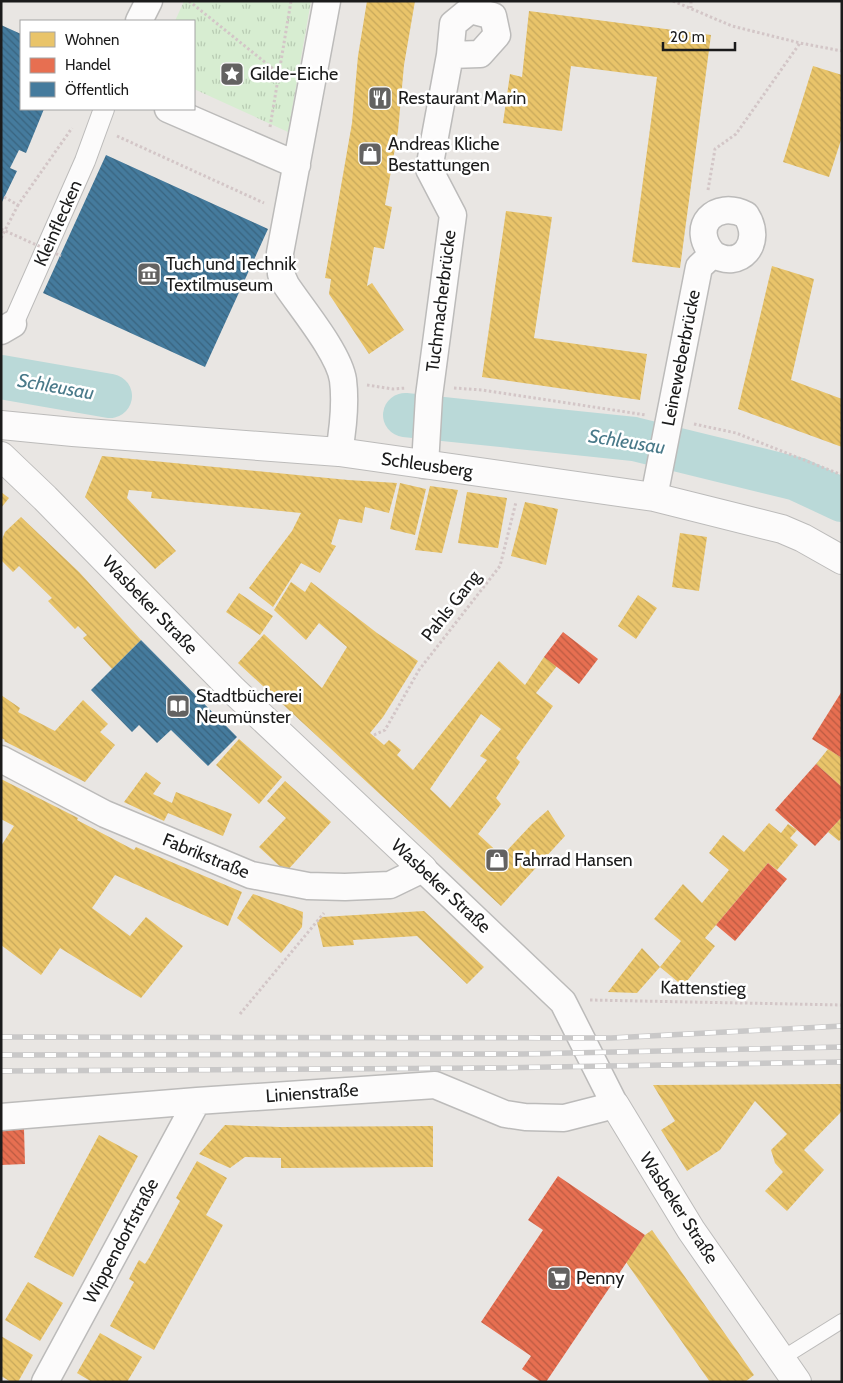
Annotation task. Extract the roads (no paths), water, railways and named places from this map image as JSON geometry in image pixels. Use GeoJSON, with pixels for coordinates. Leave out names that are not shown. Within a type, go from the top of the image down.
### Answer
{"type":"FeatureCollection","features":[{"type":"Feature","properties":{"kind":"street"},"geometry":{"type":"LineString","coordinates":[[140,20],[149,1]]}},
{"type":"Feature","properties":{"kind":"street"},"geometry":{"type":"LineString","coordinates":[[327,1],[280,253],[281,274],[286,285],[332,353],[343,398],[339,452]]}},
{"type":"Feature","properties":{"kind":"street","name":"Tuchmacherbrücke"},"geometry":{"type":"LineString","coordinates":[[425,465],[430,391],[452,215],[429,169],[450,55]]}},
{"type":"Feature","properties":{"kind":"street"},"geometry":{"type":"LineString","coordinates":[[170,110],[297,164]]}},
{"type":"Feature","properties":{"kind":"street","name":"Kleinflecken"},"geometry":{"type":"LineString","coordinates":[[7,327],[85,161],[101,118]]}},
{"type":"Feature","properties":{"kind":"street"},"geometry":{"type":"LineString","coordinates":[[726,209],[746,215],[753,231],[752,241],[746,252],[736,258],[726,259],[713,254],[707,248],[703,233],[709,219],[714,214],[726,209]]}},
{"type":"Feature","properties":{"kind":"street","name":"Leineweberbrücke"},"geometry":{"type":"LineString","coordinates":[[654,497],[699,267],[713,254]]}},
{"type":"Feature","properties":{"kind":"street","name":"Schleusberg"},"geometry":{"type":"LineString","coordinates":[[1,425],[339,452],[654,497],[782,529],[803,538],[842,560]]}},
{"type":"Feature","properties":{"kind":"street","name":"Wasbeker Straße"},"geometry":{"type":"LineString","coordinates":[[1,456],[45,498],[233,690],[563,1002],[615,1105],[691,1230],[798,1382]]}},
{"type":"Feature","properties":{"kind":"street","name":"Fabrikstraße"},"geometry":{"type":"LineString","coordinates":[[1,759],[105,814],[251,875],[308,886],[345,887],[390,885],[423,869]]}},
{"type":"Feature","properties":{"kind":"street","name":"Linienstraße"},"geometry":{"type":"LineString","coordinates":[[1,1117],[197,1101],[434,1085],[505,1114],[525,1118],[564,1118],[615,1105]]}},
{"type":"Feature","properties":{"kind":"street","name":"Wippendorfstraße"},"geometry":{"type":"LineString","coordinates":[[45,1382],[197,1101]]}},
{"type":"Feature","properties":{"kind":"lane"},"geometry":{"type":"LineString","coordinates":[[781,1359],[842,1321]]}},
{"type":"Feature","properties":{"kind":"waterway","name":"Schleusau"},"geometry":{"type":"LineString","coordinates":[[1,377],[110,396]]}},
{"type":"Feature","properties":{"kind":"waterway","name":"Schleusau"},"geometry":{"type":"LineString","coordinates":[[405,415],[634,439],[797,479],[842,500]]}},
{"type":"Feature","properties":{"kind":"railway"},"geometry":{"type":"LineString","coordinates":[[1,1037],[611,1038],[842,1026]]}},
{"type":"Feature","properties":{"kind":"railway"},"geometry":{"type":"LineString","coordinates":[[1,1055],[523,1054],[842,1047]]}},
{"type":"Feature","properties":{"kind":"railway"},"geometry":{"type":"LineString","coordinates":[[1,1071],[489,1068],[842,1062]]}},
{"type":"Feature","properties":{"kind":"place","name":"Gilde-Eiche"},"geometry":{"type":"Point","coordinates":[232,74]}},
{"type":"Feature","properties":{"kind":"place","name":"Restaurant Marin"},"geometry":{"type":"Point","coordinates":[380,98]}},
{"type":"Feature","properties":{"kind":"place","name":"Andreas Kliche Bestattungen"},"geometry":{"type":"Point","coordinates":[370,154]}},
{"type":"Feature","properties":{"kind":"place","name":"Tuch und Technik Textilmuseum"},"geometry":{"type":"Point","coordinates":[149,274]}},
{"type":"Feature","properties":{"kind":"place","name":"Stadtbücherei Neumünster"},"geometry":{"type":"Point","coordinates":[178,706]}},
{"type":"Feature","properties":{"kind":"place","name":"Fahrrad Hansen"},"geometry":{"type":"Point","coordinates":[497,860]}},
{"type":"Feature","properties":{"kind":"place","name":"Penny"},"geometry":{"type":"Point","coordinates":[559,1278]}}]}
